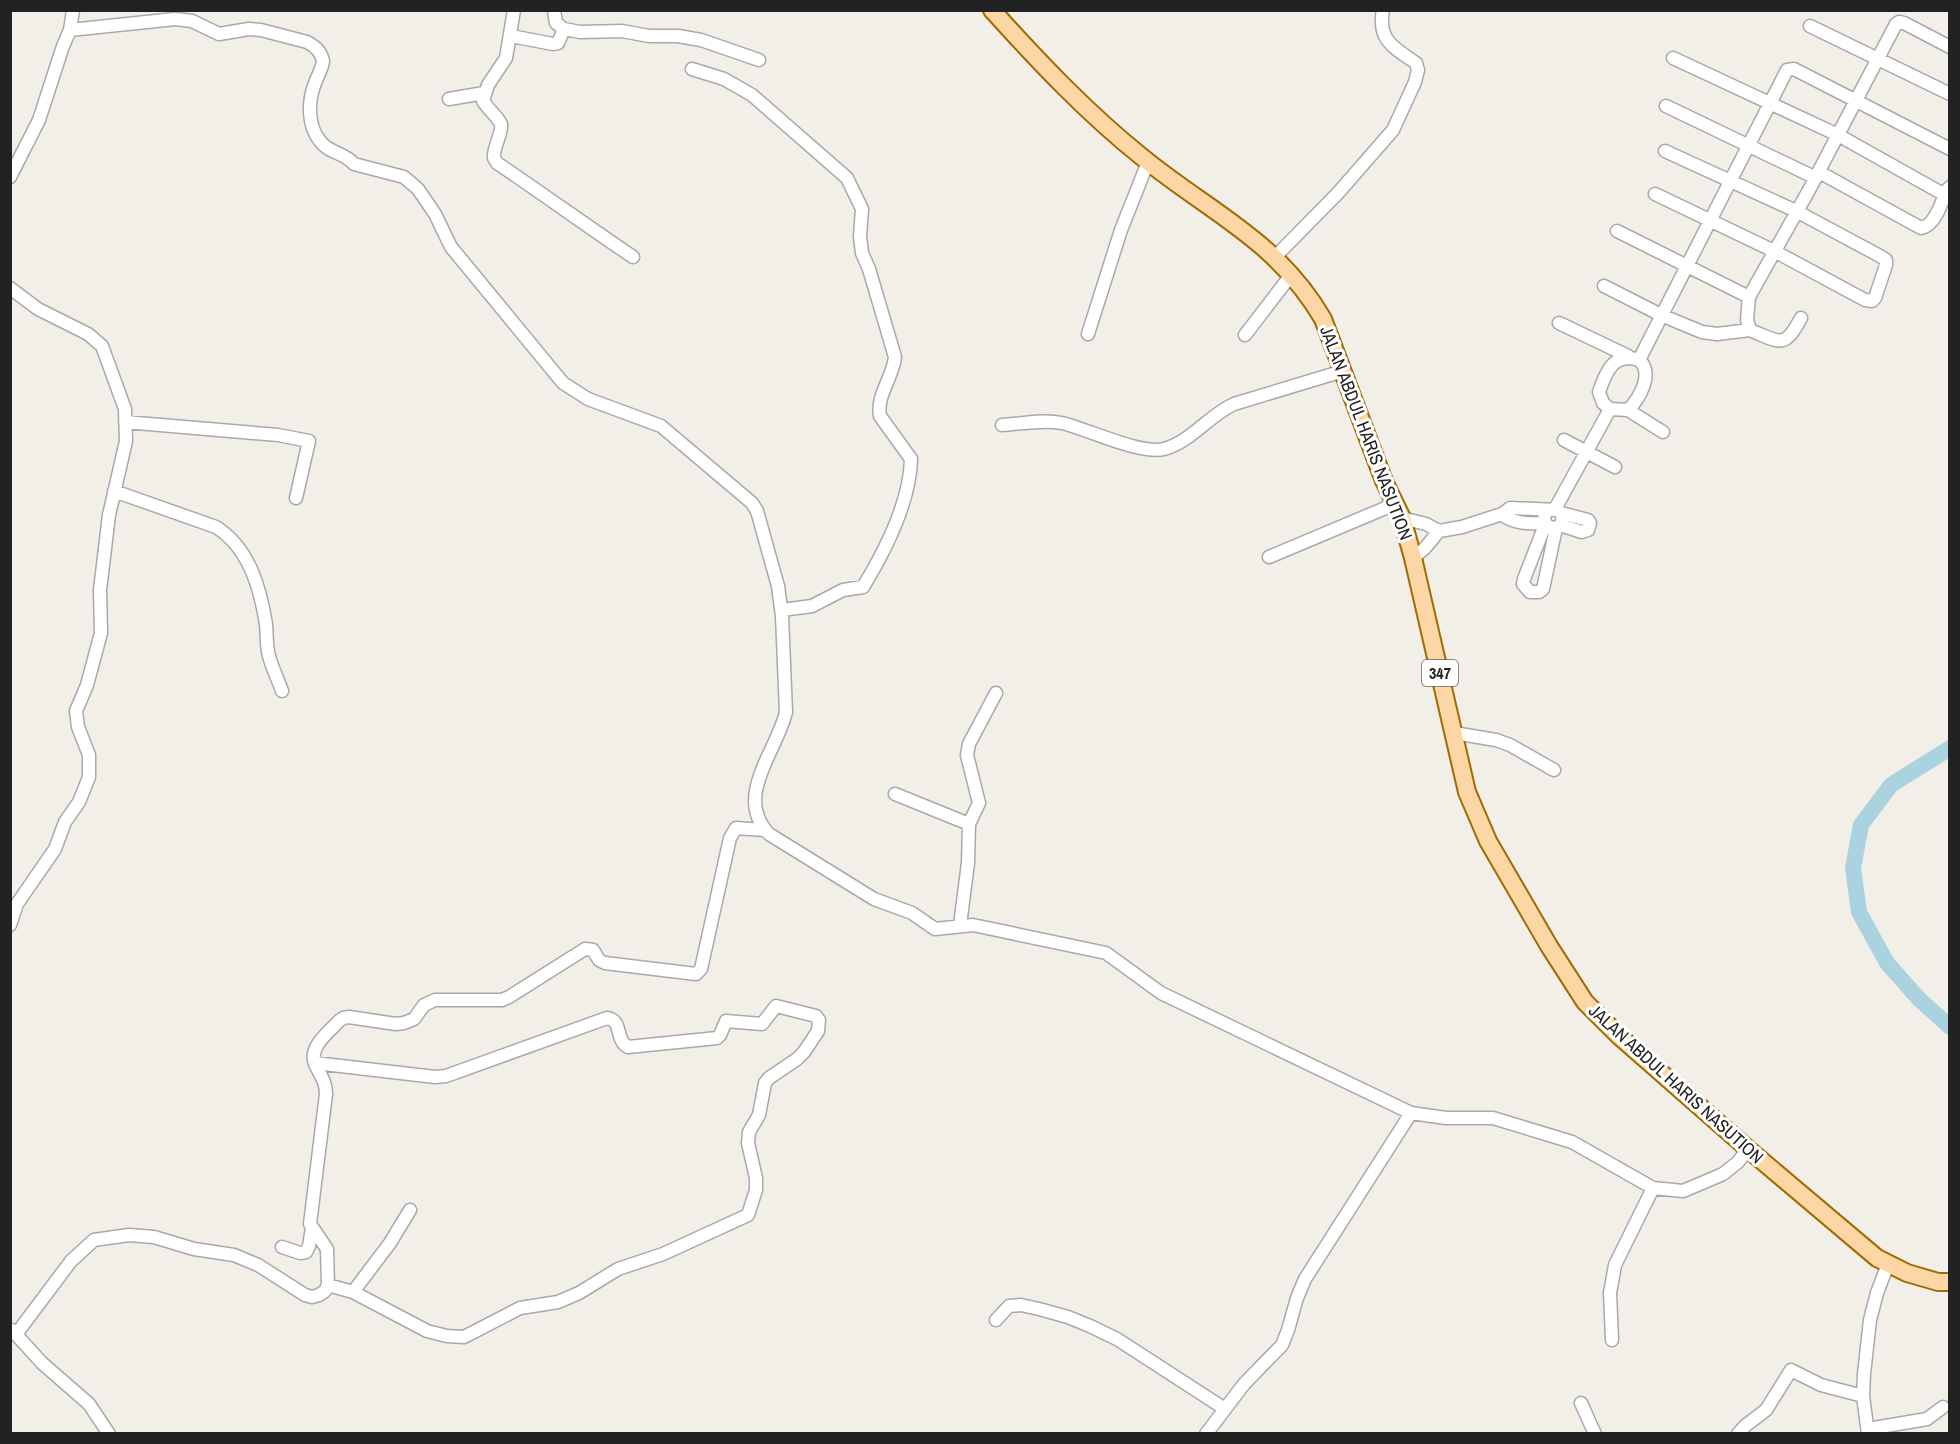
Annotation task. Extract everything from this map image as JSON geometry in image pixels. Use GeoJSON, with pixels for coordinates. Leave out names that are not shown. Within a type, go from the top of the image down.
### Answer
{"type":"FeatureCollection","features":[{"type":"Feature","properties":{"kind":"main road","name":"JALAN ABDUL HARIS NASUTION"},"geometry":{"type":"LineString","coordinates":[[992,10],[1065,88],[1148,162],[1248,233],[1275,257],[1302,285],[1323,319],[1398,511],[1413,558],[1467,792],[1488,841],[1549,946],[1585,1002],[1619,1036],[1877,1258],[1922,1278],[1950,1282]]}},
{"type":"Feature","properties":{"kind":"street"},"geometry":{"type":"LineString","coordinates":[[10,177],[39,120],[70,30],[73,10]]}},
{"type":"Feature","properties":{"kind":"street"},"geometry":{"type":"LineString","coordinates":[[514,10],[506,58],[484,93],[483,100],[501,124],[493,154],[497,163],[633,257]]}},
{"type":"Feature","properties":{"kind":"street"},"geometry":{"type":"LineString","coordinates":[[554,10],[556,23],[564,28],[580,32],[622,31],[649,36],[678,36],[701,40],[759,60]]}},
{"type":"Feature","properties":{"kind":"street"},"geometry":{"type":"LineString","coordinates":[[1275,257],[1338,193],[1387,138],[1415,82],[1416,63],[1388,42],[1382,33],[1383,10]]}},
{"type":"Feature","properties":{"kind":"street"},"geometry":{"type":"LineString","coordinates":[[70,30],[175,19],[192,21],[219,34],[249,29],[261,30],[314,45],[322,55],[323,61],[310,103],[314,130],[320,142],[332,151],[350,159],[354,164],[404,177],[418,189],[435,214],[451,247],[563,383],[593,401],[661,426],[747,498],[757,511],[775,568],[782,610],[786,712],[759,779],[755,801],[756,813],[765,830],[869,897],[912,913],[929,927],[942,930],[960,925],[973,925],[1106,953],[1161,993],[1411,1113],[1446,1118],[1493,1118],[1572,1142],[1653,1188],[1683,1191],[1702,1184],[1723,1174],[1738,1162],[1748,1149]]}},
{"type":"Feature","properties":{"kind":"street"},"geometry":{"type":"LineString","coordinates":[[1750,330],[1747,320],[1749,297],[1776,252],[1894,27],[1899,22],[1950,47]]}},
{"type":"Feature","properties":{"kind":"street"},"geometry":{"type":"LineString","coordinates":[[1810,27],[1950,94]]}},
{"type":"Feature","properties":{"kind":"street"},"geometry":{"type":"LineString","coordinates":[[511,36],[558,43],[564,28]]}},
{"type":"Feature","properties":{"kind":"street"},"geometry":{"type":"LineString","coordinates":[[1666,106],[1747,145],[1817,175],[1921,228],[1927,227],[1932,221],[1947,191],[1838,135],[1771,97],[1673,58]]}},
{"type":"Feature","properties":{"kind":"street"},"geometry":{"type":"LineString","coordinates":[[1633,358],[1662,315],[1771,97],[1787,70],[1792,68],[1950,149]]}},
{"type":"Feature","properties":{"kind":"street"},"geometry":{"type":"LineString","coordinates":[[692,69],[724,79],[752,95],[847,178],[862,209],[860,236],[862,253],[895,357],[892,372],[878,409],[880,416],[911,459],[898,519],[879,561],[863,587],[843,590],[812,606],[782,610]]}},
{"type":"Feature","properties":{"kind":"street"},"geometry":{"type":"LineString","coordinates":[[449,99],[484,93]]}},
{"type":"Feature","properties":{"kind":"street"},"geometry":{"type":"LineString","coordinates":[[1655,194],[1710,219],[1870,301],[1875,298],[1886,265],[1884,258],[1796,211],[1665,151]]}},
{"type":"Feature","properties":{"kind":"street"},"geometry":{"type":"LineString","coordinates":[[1088,334],[1121,230],[1148,162]]}},
{"type":"Feature","properties":{"kind":"street"},"geometry":{"type":"LineString","coordinates":[[1617,231],[1749,297]]}},
{"type":"Feature","properties":{"kind":"street"},"geometry":{"type":"LineString","coordinates":[[1245,335],[1291,275]]}},
{"type":"Feature","properties":{"kind":"street"},"geometry":{"type":"LineString","coordinates":[[1604,286],[1662,315],[1709,333],[1750,330],[1775,340],[1786,340],[1792,335],[1801,318]]}},
{"type":"Feature","properties":{"kind":"street"},"geometry":{"type":"LineString","coordinates":[[10,288],[38,309],[88,334],[102,346],[125,409],[126,441],[109,515],[100,590],[101,633],[87,685],[76,711],[78,727],[89,755],[89,777],[79,802],[65,822],[55,849],[17,904],[10,925]]}},
{"type":"Feature","properties":{"kind":"street"},"geometry":{"type":"LineString","coordinates":[[1559,323],[1643,364],[1646,374],[1638,398],[1628,410]]}},
{"type":"Feature","properties":{"kind":"street"},"geometry":{"type":"LineString","coordinates":[[1633,358],[1619,358],[1616,361],[1599,392],[1601,399],[1610,409],[1628,410],[1663,432]]}},
{"type":"Feature","properties":{"kind":"street"},"geometry":{"type":"LineString","coordinates":[[1002,425],[1057,422],[1144,449],[1162,449],[1185,440],[1234,404],[1343,371]]}},
{"type":"Feature","properties":{"kind":"street"},"geometry":{"type":"LineString","coordinates":[[1553,519],[1543,589],[1539,592],[1530,592],[1523,584],[1524,579],[1553,519],[1586,452],[1610,409]]}},
{"type":"Feature","properties":{"kind":"street"},"geometry":{"type":"LineString","coordinates":[[125,422],[278,435],[309,441],[296,498]]}},
{"type":"Feature","properties":{"kind":"street"},"geometry":{"type":"LineString","coordinates":[[1564,440],[1615,467]]}},
{"type":"Feature","properties":{"kind":"street"},"geometry":{"type":"LineString","coordinates":[[114,491],[216,527],[238,546],[252,569],[263,608],[268,655],[282,691]]}},
{"type":"Feature","properties":{"kind":"street"},"geometry":{"type":"LineString","coordinates":[[1269,557],[1398,511],[1439,531],[1462,527],[1502,514],[1510,520],[1530,523],[1553,519]]}},
{"type":"Feature","properties":{"kind":"street"},"geometry":{"type":"LineString","coordinates":[[1413,558],[1439,531]]}},
{"type":"Feature","properties":{"kind":"street"},"geometry":{"type":"LineString","coordinates":[[960,925],[968,863],[969,824],[979,804],[967,761],[969,744],[996,693]]}},
{"type":"Feature","properties":{"kind":"street"},"geometry":{"type":"LineString","coordinates":[[1454,733],[1496,740],[1510,745],[1554,771]]}},
{"type":"Feature","properties":{"kind":"street"},"geometry":{"type":"LineString","coordinates":[[895,795],[969,824]]}},
{"type":"Feature","properties":{"kind":"street"},"geometry":{"type":"LineString","coordinates":[[282,1247],[306,1252],[309,1246],[312,1228],[310,1219],[326,1094],[324,1079],[315,1063],[315,1047],[343,1018],[396,1024],[414,1019],[424,1005],[435,1000],[502,1000],[585,949],[592,951],[599,960],[605,963],[696,974],[700,969],[728,843],[734,830],[739,828],[765,830]]}},
{"type":"Feature","properties":{"kind":"street"},"geometry":{"type":"LineString","coordinates":[[315,1063],[440,1077],[607,1017],[616,1022],[623,1044],[628,1047],[717,1038],[726,1021],[759,1025],[776,1006],[816,1016],[819,1020],[818,1031],[804,1052],[765,1083],[759,1115],[748,1132],[748,1143],[756,1178],[756,1190],[748,1215],[663,1254],[618,1269],[579,1293],[558,1302],[520,1308],[464,1337],[427,1331],[353,1292],[328,1285]]}},
{"type":"Feature","properties":{"kind":"street"},"geometry":{"type":"LineString","coordinates":[[1206,1434],[1244,1384],[1282,1345],[1305,1279],[1411,1113]]}},
{"type":"Feature","properties":{"kind":"street"},"geometry":{"type":"LineString","coordinates":[[1612,1340],[1610,1293],[1615,1265],[1653,1188]]}},
{"type":"Feature","properties":{"kind":"street"},"geometry":{"type":"LineString","coordinates":[[353,1292],[390,1244],[410,1210]]}},
{"type":"Feature","properties":{"kind":"street"},"geometry":{"type":"LineString","coordinates":[[109,1434],[89,1404],[42,1363],[14,1331],[70,1261],[94,1240],[129,1235],[154,1237],[194,1250],[234,1255],[258,1265],[298,1292],[312,1297],[325,1291],[328,1285],[327,1249],[312,1228]]}},
{"type":"Feature","properties":{"kind":"street"},"geometry":{"type":"LineString","coordinates":[[1888,1264],[1876,1293],[1870,1320],[1863,1395],[1868,1431],[1927,1419],[1943,1407]]}},
{"type":"Feature","properties":{"kind":"street"},"geometry":{"type":"LineString","coordinates":[[996,1320],[1009,1306],[1021,1305],[1068,1317],[1117,1340],[1225,1409]]}},
{"type":"Feature","properties":{"kind":"street"},"geometry":{"type":"LineString","coordinates":[[1738,1434],[1745,1425],[1766,1410],[1791,1370],[1821,1385],[1863,1395]]}},
{"type":"Feature","properties":{"kind":"street"},"geometry":{"type":"LineString","coordinates":[[1581,1403],[1595,1434]]}},
{"type":"Feature","properties":{"kind":"waterway"},"geometry":{"type":"LineString","coordinates":[[1950,748],[1891,785],[1861,825],[1853,868],[1859,912],[1887,963],[1918,998],[1950,1027]]}}]}
